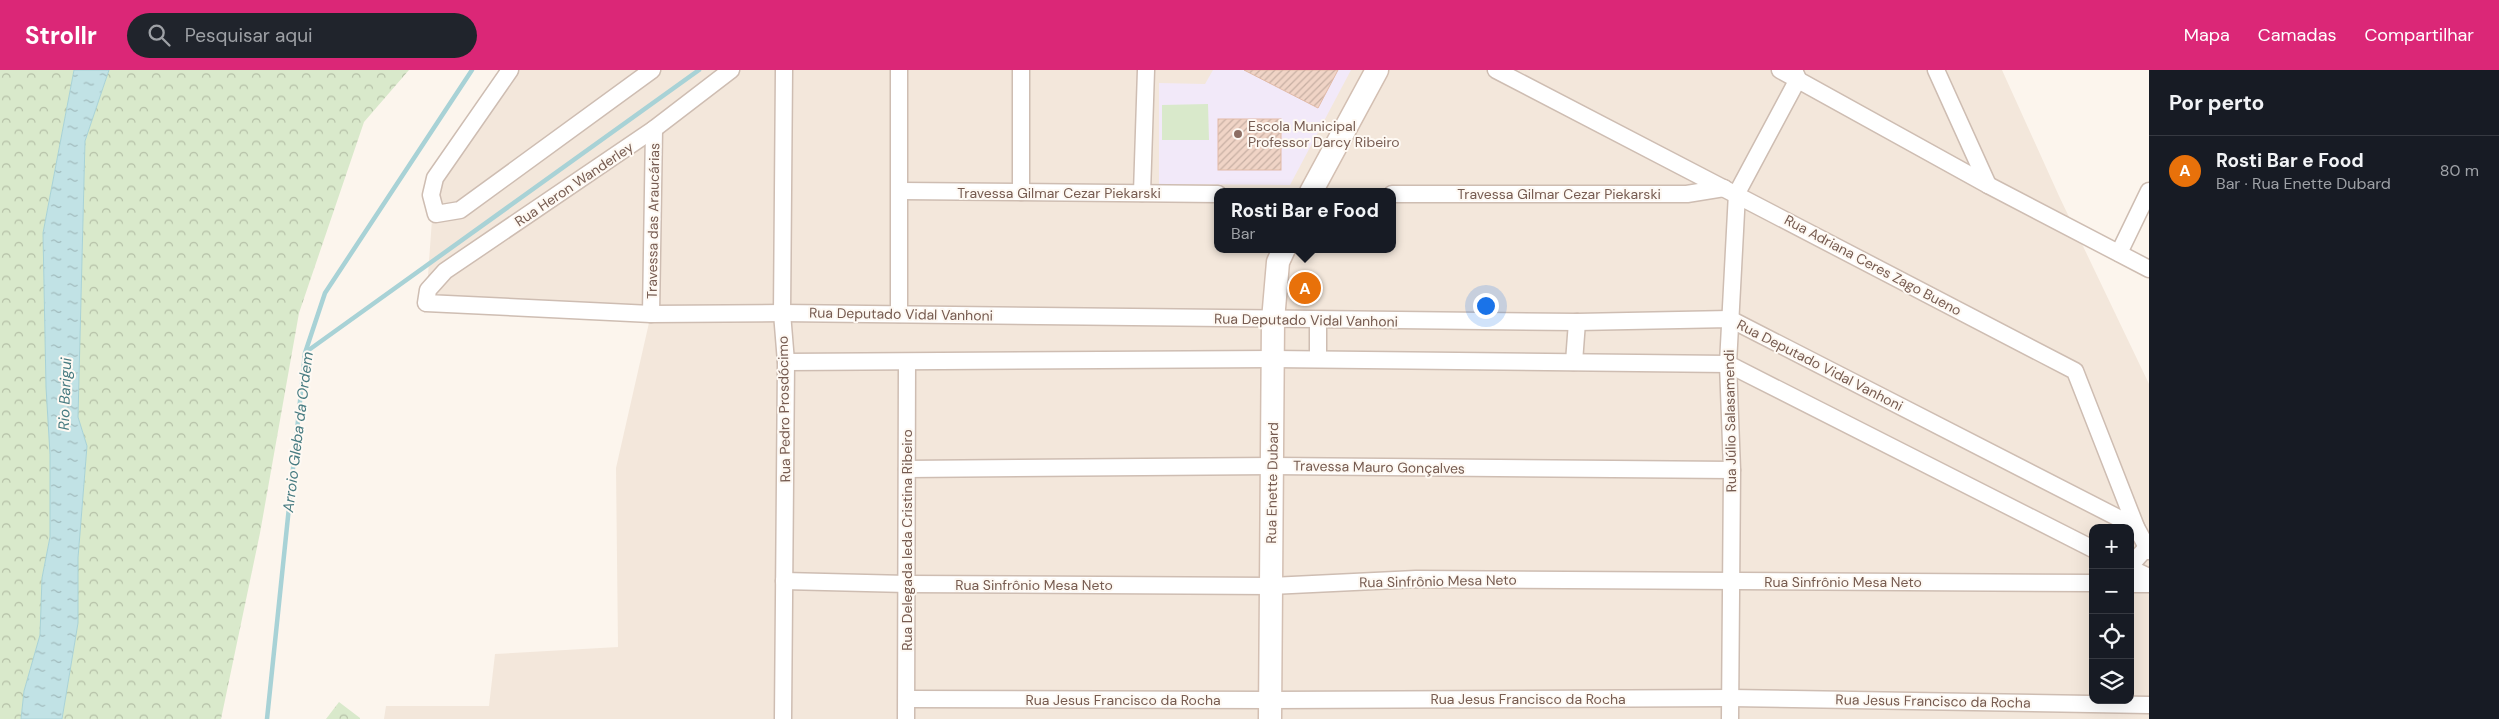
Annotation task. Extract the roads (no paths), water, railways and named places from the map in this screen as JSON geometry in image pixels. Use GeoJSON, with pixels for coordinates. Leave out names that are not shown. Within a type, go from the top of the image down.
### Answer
{"type":"FeatureCollection","features":[{"type":"Feature","properties":{"kind":"street"},"geometry":{"type":"LineString","coordinates":[[510,70],[435,178],[431,195],[436,214],[460,210],[652,70]]}},
{"type":"Feature","properties":{"kind":"street","name":"Rua Heron Wanderley"},"geometry":{"type":"LineString","coordinates":[[426,303],[428,290],[445,271],[654,129],[731,70]]}},
{"type":"Feature","properties":{"kind":"street","name":"Rua Pedro Prosdócimo"},"geometry":{"type":"LineString","coordinates":[[783,719],[786,362],[782,313],[784,70]]}},
{"type":"Feature","properties":{"kind":"street"},"geometry":{"type":"LineString","coordinates":[[899,70],[901,192],[899,314]]}},
{"type":"Feature","properties":{"kind":"street"},"geometry":{"type":"LineString","coordinates":[[1021,70],[1021,192]]}},
{"type":"Feature","properties":{"kind":"street"},"geometry":{"type":"LineString","coordinates":[[1142,193],[1146,70]]}},
{"type":"Feature","properties":{"kind":"street"},"geometry":{"type":"LineString","coordinates":[[1313,188],[1377,70]]}},
{"type":"Feature","properties":{"kind":"street","name":"Rua Adriana Ceres Zago Bueno"},"geometry":{"type":"LineString","coordinates":[[1496,70],[2075,371],[2136,527],[2148,549]]}},
{"type":"Feature","properties":{"kind":"street"},"geometry":{"type":"LineString","coordinates":[[1780,70],[1796,74],[1988,185],[2149,269]]}},
{"type":"Feature","properties":{"kind":"street"},"geometry":{"type":"LineString","coordinates":[[1936,70],[1988,185]]}},
{"type":"Feature","properties":{"kind":"street","name":"Rua Júlio Salasamendi"},"geometry":{"type":"LineString","coordinates":[[1730,719],[1732,470],[1728,364],[1731,191],[1796,74]]}},
{"type":"Feature","properties":{"kind":"street","name":"Travessa das Araucárias"},"geometry":{"type":"LineString","coordinates":[[652,314],[654,129]]}},
{"type":"Feature","properties":{"kind":"street","name":"Travessa Gilmar Cezar Piekarski"},"geometry":{"type":"LineString","coordinates":[[1396,194],[1687,194],[1731,191]]}},
{"type":"Feature","properties":{"kind":"street"},"geometry":{"type":"LineString","coordinates":[[2119,253],[2149,191]]}},
{"type":"Feature","properties":{"kind":"street","name":"Travessa Gilmar Cezar Piekarski"},"geometry":{"type":"LineString","coordinates":[[901,192],[1214,194]]}},
{"type":"Feature","properties":{"kind":"street","name":"Rua Enette Dubard"},"geometry":{"type":"LineString","coordinates":[[1270,710],[1273,320],[1278,262],[1282,253]]}},
{"type":"Feature","properties":{"kind":"street","name":"Rua Deputado Vidal Vanhoni"},"geometry":{"type":"LineString","coordinates":[[426,303],[652,314],[899,314],[1273,320],[1577,322],[1730,319],[2136,527]]}},
{"type":"Feature","properties":{"kind":"street"},"geometry":{"type":"LineString","coordinates":[[1318,320],[1318,359]]}},
{"type":"Feature","properties":{"kind":"street"},"geometry":{"type":"LineString","coordinates":[[1574,362],[1577,322]]}},
{"type":"Feature","properties":{"kind":"street"},"geometry":{"type":"LineString","coordinates":[[786,362],[1318,359],[1728,364],[2089,547]]}},
{"type":"Feature","properties":{"kind":"street","name":"Rua Delegada Ieda Cristina Ribeiro"},"geometry":{"type":"LineString","coordinates":[[906,719],[907,362]]}},
{"type":"Feature","properties":{"kind":"street","name":"Travessa Mauro Gonçalves"},"geometry":{"type":"LineString","coordinates":[[907,469],[1273,466],[1732,470]]}},
{"type":"Feature","properties":{"kind":"street"},"geometry":{"type":"LineString","coordinates":[[2134,563],[2148,549]]}},
{"type":"Feature","properties":{"kind":"street"},"geometry":{"type":"LineString","coordinates":[[2134,569],[2149,576]]}},
{"type":"Feature","properties":{"kind":"street","name":"Rua Sinfrônio Mesa Neto"},"geometry":{"type":"LineString","coordinates":[[784,581],[907,584],[1271,586],[1416,579],[2089,583]]}},
{"type":"Feature","properties":{"kind":"street"},"geometry":{"type":"LineString","coordinates":[[2134,584],[2149,584]]}},
{"type":"Feature","properties":{"kind":"street","name":"Rua Jesus Francisco da Rocha"},"geometry":{"type":"LineString","coordinates":[[907,699],[1270,710],[1731,698],[2149,705]]}},
{"type":"Feature","properties":{"kind":"water","name":"Rio Barigui"},"geometry":{"type":"Polygon","coordinates":[[[74,70],[109,70],[85,141],[78,417],[87,446],[78,558],[78,623],[62,719],[21,719],[24,691],[40,635],[42,578],[50,537],[50,454],[46,387],[43,233],[74,70]]]}},
{"type":"Feature","properties":{"kind":"waterway","name":"Arroio Gleba da Ordem"},"geometry":{"type":"LineString","coordinates":[[267,719],[305,353],[325,293],[472,70]]}},
{"type":"Feature","properties":{"kind":"waterway"},"geometry":{"type":"LineString","coordinates":[[306,352],[699,70]]}},
{"type":"Feature","properties":{"kind":"place","name":"Escola Municipal Professor Darcy Ribeiro"},"geometry":{"type":"Point","coordinates":[1238,134]}},
{"type":"Feature","properties":{"kind":"place","name":"Rosti Bar e Food"},"geometry":{"type":"Point","coordinates":[1305,288]}}]}
